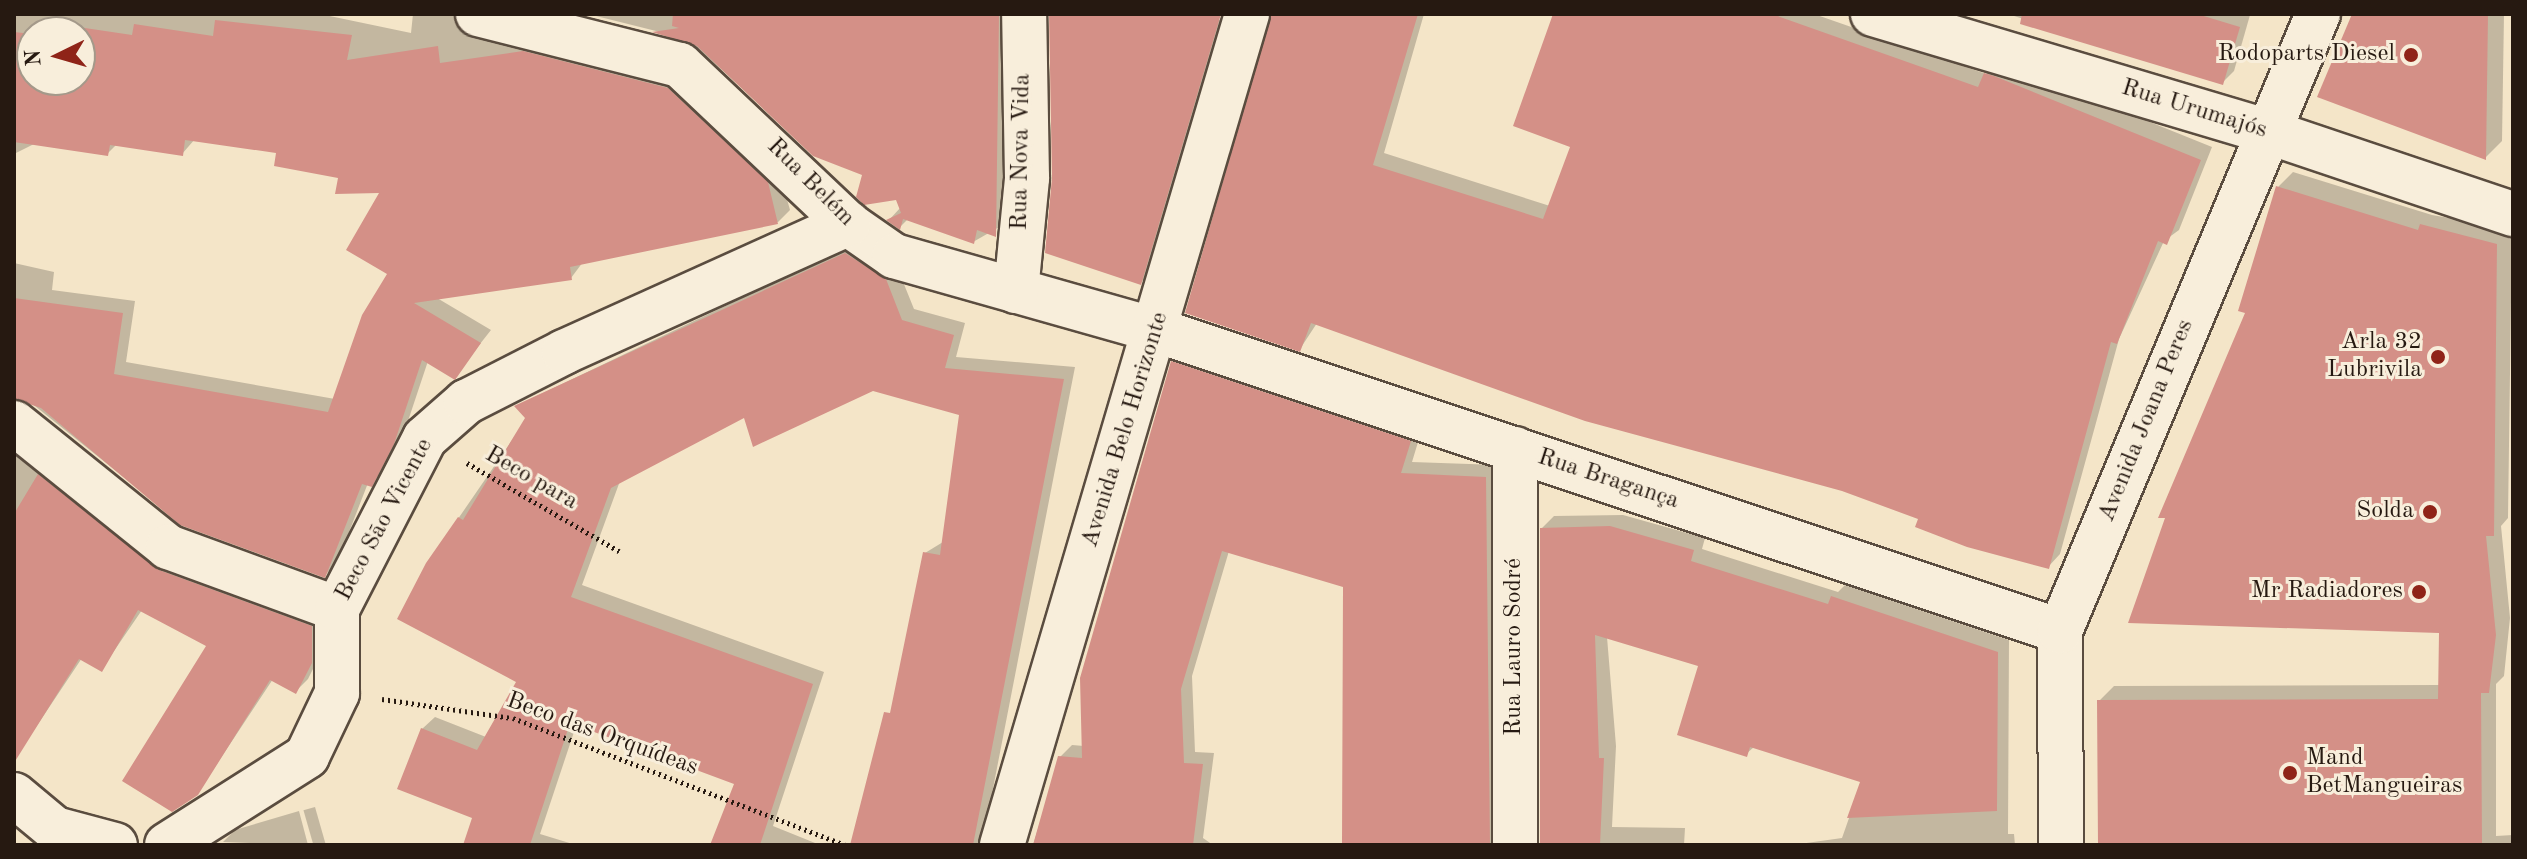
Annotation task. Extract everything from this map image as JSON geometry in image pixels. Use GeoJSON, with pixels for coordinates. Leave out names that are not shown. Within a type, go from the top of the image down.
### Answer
{"type":"FeatureCollection","features":[{"type":"Feature","properties":{"kind":"street","name":"Rua Belém"},"geometry":{"type":"LineString","coordinates":[[479,14],[680,65],[848,224],[894,256],[1156,330]]}},
{"type":"Feature","properties":{"kind":"street","name":"Rua Nova Vida"},"geometry":{"type":"LineString","coordinates":[[1016,291],[1027,178],[1024,14]]}},
{"type":"Feature","properties":{"kind":"street","name":"Avenida Belo Horizonte"},"geometry":{"type":"LineString","coordinates":[[1002,845],[1247,14]]}},
{"type":"Feature","properties":{"kind":"street","name":"Rua Urumajós"},"geometry":{"type":"LineString","coordinates":[[1873,14],[2266,131],[2513,214]]}},
{"type":"Feature","properties":{"kind":"street","name":"Avenida Joana Peres"},"geometry":{"type":"LineString","coordinates":[[2061,845],[2060,631],[2266,131],[2318,14]]}},
{"type":"Feature","properties":{"kind":"street","name":"Beco São Vicente"},"geometry":{"type":"LineString","coordinates":[[167,845],[307,756],[337,693],[337,609],[425,438],[466,402],[564,352],[848,224]]}},
{"type":"Feature","properties":{"kind":"street","name":"Rua Bragança"},"geometry":{"type":"LineString","coordinates":[[1156,330],[2060,631]]}},
{"type":"Feature","properties":{"kind":"street"},"geometry":{"type":"LineString","coordinates":[[14,423],[168,547],[337,609]]}},
{"type":"Feature","properties":{"kind":"street","name":"Rua Lauro Sodré"},"geometry":{"type":"LineString","coordinates":[[1515,449],[1515,845]]}},
{"type":"Feature","properties":{"kind":"street"},"geometry":{"type":"LineString","coordinates":[[14,795],[55,829],[115,845]]}},
{"type":"Feature","properties":{"kind":"path","name":"Beco para"},"geometry":{"type":"LineString","coordinates":[[425,438],[619,551]]}},
{"type":"Feature","properties":{"kind":"path","name":"Beco das Orquídeas"},"geometry":{"type":"LineString","coordinates":[[337,693],[513,718],[846,845]]}},
{"type":"Feature","properties":{"kind":"building"},"geometry":{"type":"Polygon","coordinates":[[[673,14],[999,14],[996,237],[977,230],[974,244],[903,219],[900,230],[886,220],[901,213],[896,200],[864,205],[856,197],[862,175],[813,156],[697,46],[652,32],[679,28],[672,26],[673,14]]]}},
{"type":"Feature","properties":{"kind":"building"},"geometry":{"type":"Polygon","coordinates":[[[1049,14],[1221,14],[1141,285],[1045,253],[1052,178],[1049,14]]]}},
{"type":"Feature","properties":{"kind":"building"},"geometry":{"type":"Polygon","coordinates":[[[1271,14],[1418,14],[1373,165],[1543,219],[1570,147],[1513,126],[1553,14],[1772,14],[1978,87],[1984,73],[1994,76],[2201,160],[2167,245],[2158,241],[2117,344],[2111,342],[2049,569],[1967,547],[1915,527],[1918,519],[1842,491],[1585,421],[1311,323],[1300,352],[1185,313],[1271,14]]]}},
{"type":"Feature","properties":{"kind":"building"},"geometry":{"type":"Polygon","coordinates":[[[2022,14],[2197,14],[2240,27],[2223,85],[2020,24],[2022,14]]]}},
{"type":"Feature","properties":{"kind":"building","name":"Rodoparts Diesel"},"geometry":{"type":"Polygon","coordinates":[[[2352,14],[2488,14],[2486,160],[2317,97],[2352,14]]]}},
{"type":"Feature","properties":{"kind":"building"},"geometry":{"type":"Polygon","coordinates":[[[215,20],[352,35],[347,60],[438,46],[440,63],[523,51],[668,88],[768,182],[778,224],[570,267],[572,280],[414,303],[481,343],[455,380],[422,360],[394,444],[372,487],[362,484],[325,578],[180,525],[41,408],[14,399],[14,298],[123,313],[114,374],[328,412],[362,315],[387,274],[346,250],[379,193],[335,194],[338,178],[274,166],[276,153],[185,140],[183,156],[110,145],[108,156],[14,142],[14,32],[16,96],[96,96],[96,30],[132,35],[134,24],[213,36],[215,20]]]}},
{"type":"Feature","properties":{"kind":"building"},"geometry":{"type":"Polygon","coordinates":[[[2276,186],[2418,230],[2420,224],[2497,244],[2494,536],[2486,536],[2496,635],[2489,693],[2481,693],[2482,845],[2098,845],[2097,700],[2438,699],[2439,633],[2128,623],[2165,518],[2158,518],[2245,313],[2238,311],[2276,186]]]}},
{"type":"Feature","properties":{"kind":"building"},"geometry":{"type":"Polygon","coordinates":[[[845,253],[886,279],[902,320],[954,335],[945,368],[1064,379],[973,845],[850,845],[884,712],[890,713],[923,552],[940,555],[959,415],[873,391],[753,447],[744,418],[611,488],[571,597],[813,684],[760,845],[710,845],[734,784],[570,723],[530,845],[463,845],[472,818],[397,789],[421,728],[477,750],[516,682],[397,619],[426,563],[458,517],[463,520],[525,418],[514,406],[845,253]]]}},
{"type":"Feature","properties":{"kind":"building"},"geometry":{"type":"Polygon","coordinates":[[[1171,361],[1411,441],[1401,473],[1486,477],[1490,845],[1342,845],[1343,587],[1222,551],[1181,689],[1184,763],[1203,764],[1193,845],[1033,845],[1058,756],[1082,758],[1080,678],[1171,361]]]}},
{"type":"Feature","properties":{"kind":"building"},"geometry":{"type":"Polygon","coordinates":[[[38,474],[159,570],[312,626],[312,663],[296,694],[270,680],[198,795],[172,812],[122,781],[206,646],[138,610],[102,672],[79,659],[14,763],[14,514],[38,474]]]}},
{"type":"Feature","properties":{"kind":"building"},"geometry":{"type":"Polygon","coordinates":[[[1610,526],[1694,550],[1691,561],[1828,604],[1831,596],[1998,652],[1997,811],[1847,818],[1860,782],[1750,747],[1747,757],[1677,735],[1698,666],[1595,635],[1599,758],[1604,758],[1600,845],[1540,845],[1540,528],[1610,526]]]}},
{"type":"Feature","properties":{"kind":"place","name":"Rodoparts Diesel"},"geometry":{"type":"Point","coordinates":[2411,55]}},
{"type":"Feature","properties":{"kind":"place","name":"Arla 32 Lubrivila"},"geometry":{"type":"Point","coordinates":[2438,357]}},
{"type":"Feature","properties":{"kind":"place","name":"Solda"},"geometry":{"type":"Point","coordinates":[2430,512]}},
{"type":"Feature","properties":{"kind":"place","name":"Mr Radiadores"},"geometry":{"type":"Point","coordinates":[2419,592]}},
{"type":"Feature","properties":{"kind":"place","name":"Mand BetMangueiras"},"geometry":{"type":"Point","coordinates":[2290,773]}}]}
